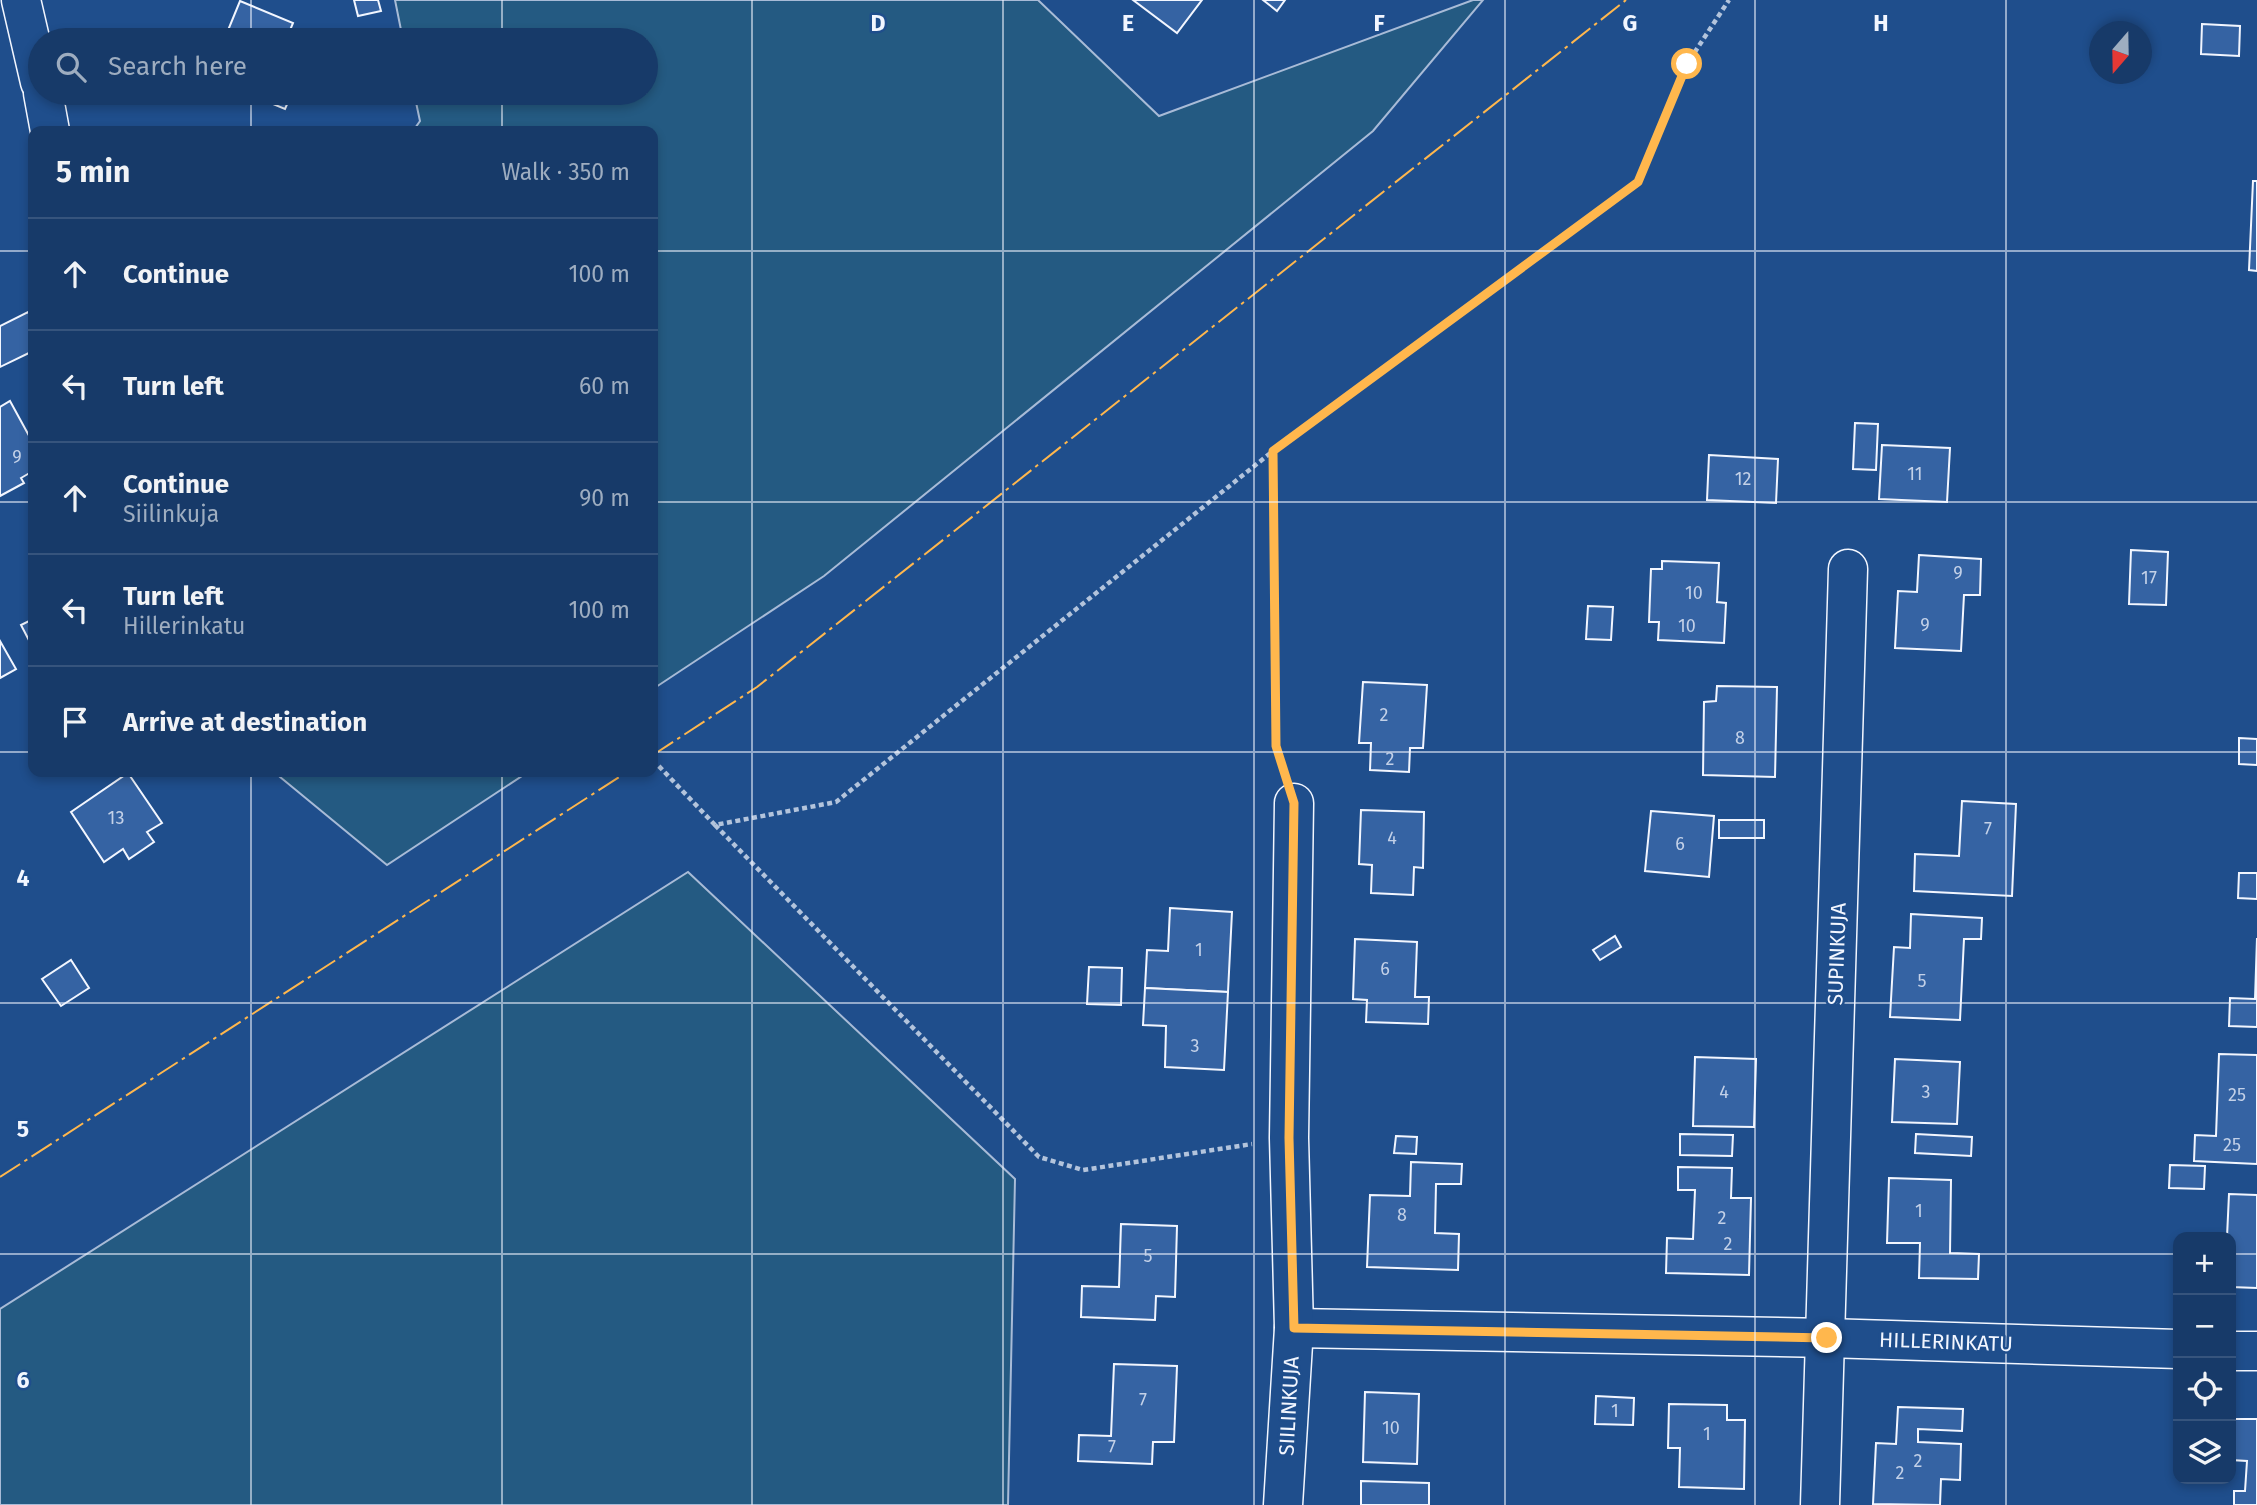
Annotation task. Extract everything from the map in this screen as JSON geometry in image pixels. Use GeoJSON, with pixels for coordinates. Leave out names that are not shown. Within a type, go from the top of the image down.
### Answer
{"type":"FeatureCollection","features":[{"type":"Feature","properties":{"kind":"street"},"geometry":{"type":"LineString","coordinates":[[21,0],[28,30]]}},
{"type":"Feature","properties":{"kind":"street"},"geometry":{"type":"LineString","coordinates":[[45,105],[49,126]]}},
{"type":"Feature","properties":{"kind":"street","name":"SUPINKUJA"},"geometry":{"type":"LineString","coordinates":[[1820,1505],[1848,569]]}},
{"type":"Feature","properties":{"kind":"street","name":"SIILINKUJA"},"geometry":{"type":"LineString","coordinates":[[1283,1505],[1294,1328],[1289,1138],[1294,803]]}},
{"type":"Feature","properties":{"kind":"street","name":"HILLERINKATU"},"geometry":{"type":"LineString","coordinates":[[1294,1328],[1827,1338],[2173,1349]]}},
{"type":"Feature","properties":{"kind":"street"},"geometry":{"type":"LineString","coordinates":[[2236,1350],[2257,1351]]}},
{"type":"Feature","properties":{"kind":"path"},"geometry":{"type":"LineString","coordinates":[[715,825],[836,803],[1273,451],[1638,182],[1687,64],[1728,0]]}},
{"type":"Feature","properties":{"kind":"path"},"geometry":{"type":"LineString","coordinates":[[1273,451],[1276,746],[1294,803]]}},
{"type":"Feature","properties":{"kind":"path"},"geometry":{"type":"LineString","coordinates":[[658,765],[1039,1157],[1083,1170],[1289,1138]]}},
{"type":"Feature","properties":{"kind":"shaded area"},"geometry":{"type":"Polygon","coordinates":[[[395,0],[1038,0],[1159,116],[1473,0],[1483,0],[1373,131],[824,576],[658,686],[658,126],[416,126],[420,121],[417,105],[658,105],[658,28],[401,28],[395,0]]]}},
{"type":"Feature","properties":{"kind":"shaded area"},"geometry":{"type":"Polygon","coordinates":[[[280,777],[520,777],[387,865],[280,777]]]}},
{"type":"Feature","properties":{"kind":"shaded area"},"geometry":{"type":"Polygon","coordinates":[[[688,872],[1015,1179],[1008,1505],[0,1505],[0,1309],[688,872]]]}},
{"type":"Feature","properties":{"kind":"building"},"geometry":{"type":"Polygon","coordinates":[[[354,0],[378,0],[381,11],[358,16],[354,0]]]}},
{"type":"Feature","properties":{"kind":"building"},"geometry":{"type":"Polygon","coordinates":[[[1133,0],[1202,0],[1177,33],[1133,0]]]}},
{"type":"Feature","properties":{"kind":"building"},"geometry":{"type":"Polygon","coordinates":[[[1263,0],[1285,0],[1277,11],[1263,0]]]}},
{"type":"Feature","properties":{"kind":"building"},"geometry":{"type":"Polygon","coordinates":[[[240,1],[293,23],[291,28],[229,28],[240,1]]]}},
{"type":"Feature","properties":{"kind":"building"},"geometry":{"type":"Polygon","coordinates":[[[2202,24],[2240,26],[2239,56],[2201,54],[2202,24]]]}},
{"type":"Feature","properties":{"kind":"building"},"geometry":{"type":"Polygon","coordinates":[[[2253,181],[2257,181],[2257,271],[2249,270],[2253,181]]]}},
{"type":"Feature","properties":{"kind":"building"},"geometry":{"type":"Polygon","coordinates":[[[28,312],[28,353],[0,367],[0,326],[28,312]]]}},
{"type":"Feature","properties":{"kind":"building"},"geometry":{"type":"Polygon","coordinates":[[[10,401],[28,434],[28,474],[21,478],[24,483],[0,496],[0,407],[10,401]]]}},
{"type":"Feature","properties":{"kind":"building"},"geometry":{"type":"Polygon","coordinates":[[[1855,423],[1878,424],[1876,470],[1853,469],[1855,423]]]}},
{"type":"Feature","properties":{"kind":"building"},"geometry":{"type":"Polygon","coordinates":[[[1882,445],[1950,448],[1947,502],[1879,499],[1882,445]]]}},
{"type":"Feature","properties":{"kind":"building"},"geometry":{"type":"Polygon","coordinates":[[[1709,455],[1778,459],[1776,503],[1707,500],[1709,455]]]}},
{"type":"Feature","properties":{"kind":"building"},"geometry":{"type":"Polygon","coordinates":[[[2131,550],[2168,552],[2166,605],[2129,604],[2131,550]]]}},
{"type":"Feature","properties":{"kind":"building"},"geometry":{"type":"Polygon","coordinates":[[[1919,555],[1981,559],[1980,595],[1964,595],[1961,651],[1895,648],[1898,591],[1917,592],[1919,555]]]}},
{"type":"Feature","properties":{"kind":"building"},"geometry":{"type":"Polygon","coordinates":[[[1662,561],[1719,563],[1717,602],[1726,603],[1724,643],[1658,640],[1659,622],[1649,622],[1651,569],[1662,569],[1662,561]]]}},
{"type":"Feature","properties":{"kind":"building"},"geometry":{"type":"Polygon","coordinates":[[[1588,606],[1613,607],[1611,640],[1586,639],[1588,606]]]}},
{"type":"Feature","properties":{"kind":"building"},"geometry":{"type":"Polygon","coordinates":[[[28,622],[28,638],[21,625],[28,622]]]}},
{"type":"Feature","properties":{"kind":"building"},"geometry":{"type":"Polygon","coordinates":[[[0,641],[16,669],[0,678],[0,641]]]}},
{"type":"Feature","properties":{"kind":"building"},"geometry":{"type":"Polygon","coordinates":[[[1363,682],[1427,685],[1423,748],[1410,748],[1409,772],[1370,770],[1371,743],[1359,743],[1363,682]]]}},
{"type":"Feature","properties":{"kind":"building"},"geometry":{"type":"Polygon","coordinates":[[[1717,686],[1777,687],[1775,777],[1703,775],[1704,702],[1716,701],[1717,686]]]}},
{"type":"Feature","properties":{"kind":"building"},"geometry":{"type":"Polygon","coordinates":[[[2239,738],[2257,739],[2257,765],[2239,764],[2239,738]]]}},
{"type":"Feature","properties":{"kind":"building"},"geometry":{"type":"Polygon","coordinates":[[[122,777],[131,777],[162,823],[147,832],[154,842],[129,859],[123,849],[104,862],[71,812],[122,777]]]}},
{"type":"Feature","properties":{"kind":"building"},"geometry":{"type":"Polygon","coordinates":[[[1962,801],[2016,804],[2012,896],[1914,891],[1915,854],[1959,856],[1962,801]]]}},
{"type":"Feature","properties":{"kind":"building"},"geometry":{"type":"Polygon","coordinates":[[[1361,810],[1424,812],[1423,868],[1414,867],[1413,895],[1371,893],[1372,865],[1359,864],[1361,810]]]}},
{"type":"Feature","properties":{"kind":"building"},"geometry":{"type":"Polygon","coordinates":[[[1651,811],[1714,816],[1709,877],[1645,871],[1651,811]]]}},
{"type":"Feature","properties":{"kind":"building"},"geometry":{"type":"Polygon","coordinates":[[[1719,820],[1764,820],[1764,838],[1719,838],[1719,820]]]}},
{"type":"Feature","properties":{"kind":"building"},"geometry":{"type":"Polygon","coordinates":[[[2239,873],[2257,873],[2257,899],[2238,898],[2239,873]]]}},
{"type":"Feature","properties":{"kind":"building"},"geometry":{"type":"Polygon","coordinates":[[[1170,908],[1232,912],[1228,992],[1145,988],[1147,950],[1168,951],[1170,908]]]}},
{"type":"Feature","properties":{"kind":"building"},"geometry":{"type":"Polygon","coordinates":[[[1911,914],[1982,918],[1981,939],[1964,939],[1960,1020],[1890,1017],[1894,947],[1910,948],[1911,914]]]}},
{"type":"Feature","properties":{"kind":"building"},"geometry":{"type":"Polygon","coordinates":[[[1615,936],[1621,947],[1600,960],[1593,950],[1615,936]]]}},
{"type":"Feature","properties":{"kind":"building"},"geometry":{"type":"Polygon","coordinates":[[[2257,938],[2257,1027],[2229,1026],[2230,998],[2255,999],[2257,938]]]}},
{"type":"Feature","properties":{"kind":"building"},"geometry":{"type":"Polygon","coordinates":[[[1355,939],[1417,942],[1415,997],[1429,997],[1428,1024],[1366,1022],[1367,1000],[1353,999],[1355,939]]]}},
{"type":"Feature","properties":{"kind":"building"},"geometry":{"type":"Polygon","coordinates":[[[71,960],[89,988],[61,1006],[42,979],[71,960]]]}},
{"type":"Feature","properties":{"kind":"building"},"geometry":{"type":"Polygon","coordinates":[[[1089,967],[1122,968],[1121,1005],[1087,1004],[1089,967]]]}},
{"type":"Feature","properties":{"kind":"building"},"geometry":{"type":"Polygon","coordinates":[[[1145,988],[1228,992],[1224,1070],[1165,1067],[1166,1026],[1143,1025],[1145,988]]]}},
{"type":"Feature","properties":{"kind":"building"},"geometry":{"type":"Polygon","coordinates":[[[2219,1054],[2257,1055],[2257,1164],[2194,1161],[2195,1135],[2216,1136],[2219,1054]]]}},
{"type":"Feature","properties":{"kind":"building"},"geometry":{"type":"Polygon","coordinates":[[[1695,1057],[1756,1059],[1754,1127],[1693,1126],[1695,1057]]]}},
{"type":"Feature","properties":{"kind":"building"},"geometry":{"type":"Polygon","coordinates":[[[1895,1059],[1960,1062],[1957,1124],[1892,1122],[1895,1059]]]}},
{"type":"Feature","properties":{"kind":"building"},"geometry":{"type":"Polygon","coordinates":[[[1680,1134],[1733,1135],[1732,1156],[1680,1155],[1680,1134]]]}},
{"type":"Feature","properties":{"kind":"building"},"geometry":{"type":"Polygon","coordinates":[[[1916,1134],[1972,1137],[1971,1156],[1915,1153],[1916,1134]]]}},
{"type":"Feature","properties":{"kind":"building"},"geometry":{"type":"Polygon","coordinates":[[[1396,1136],[1417,1137],[1416,1154],[1394,1153],[1396,1136]]]}},
{"type":"Feature","properties":{"kind":"building"},"geometry":{"type":"Polygon","coordinates":[[[1411,1162],[1462,1164],[1461,1184],[1436,1184],[1435,1233],[1459,1234],[1458,1270],[1367,1267],[1370,1195],[1410,1196],[1411,1162]]]}},
{"type":"Feature","properties":{"kind":"building"},"geometry":{"type":"Polygon","coordinates":[[[2170,1165],[2205,1166],[2204,1189],[2169,1188],[2170,1165]]]}},
{"type":"Feature","properties":{"kind":"building"},"geometry":{"type":"Polygon","coordinates":[[[1678,1167],[1732,1168],[1731,1198],[1751,1198],[1749,1275],[1666,1273],[1667,1238],[1693,1239],[1695,1190],[1678,1190],[1678,1167]]]}},
{"type":"Feature","properties":{"kind":"building"},"geometry":{"type":"Polygon","coordinates":[[[1889,1178],[1951,1180],[1950,1253],[1979,1254],[1978,1279],[1919,1278],[1920,1243],[1887,1243],[1889,1178]]]}},
{"type":"Feature","properties":{"kind":"building"},"geometry":{"type":"Polygon","coordinates":[[[2229,1194],[2257,1195],[2257,1288],[2236,1287],[2236,1232],[2227,1232],[2229,1194]]]}},
{"type":"Feature","properties":{"kind":"building"},"geometry":{"type":"Polygon","coordinates":[[[1121,1224],[1177,1226],[1175,1297],[1156,1296],[1155,1320],[1081,1317],[1082,1286],[1119,1287],[1121,1224]]]}},
{"type":"Feature","properties":{"kind":"building"},"geometry":{"type":"Polygon","coordinates":[[[1114,1364],[1177,1366],[1174,1442],[1153,1442],[1152,1464],[1078,1461],[1079,1435],[1111,1436],[1114,1364]]]}},
{"type":"Feature","properties":{"kind":"building"},"geometry":{"type":"Polygon","coordinates":[[[1365,1392],[1419,1394],[1417,1464],[1363,1462],[1365,1392]]]}},
{"type":"Feature","properties":{"kind":"building"},"geometry":{"type":"Polygon","coordinates":[[[1596,1396],[1634,1398],[1633,1425],[1595,1424],[1596,1396]]]}},
{"type":"Feature","properties":{"kind":"building"},"geometry":{"type":"Polygon","coordinates":[[[1669,1404],[1727,1405],[1727,1420],[1745,1420],[1744,1489],[1679,1487],[1680,1448],[1668,1448],[1669,1404]]]}},
{"type":"Feature","properties":{"kind":"building"},"geometry":{"type":"Polygon","coordinates":[[[1898,1407],[1963,1409],[1962,1431],[1918,1429],[1918,1442],[1961,1444],[1960,1480],[1941,1479],[1940,1505],[1873,1504],[1876,1443],[1896,1444],[1898,1407]]]}},
{"type":"Feature","properties":{"kind":"building"},"geometry":{"type":"Polygon","coordinates":[[[2236,1419],[2257,1419],[2257,1505],[2234,1505],[2234,1491],[2245,1491],[2247,1461],[2236,1460],[2236,1419]]]}},
{"type":"Feature","properties":{"kind":"building"},"geometry":{"type":"Polygon","coordinates":[[[1361,1481],[1429,1483],[1429,1505],[1361,1505],[1361,1481]]]}},
{"type":"Feature","properties":{"kind":"power"},"geometry":{"type":"LineString","coordinates":[[658,752],[757,687],[1626,0]]}},
{"type":"Feature","properties":{"kind":"power"},"geometry":{"type":"LineString","coordinates":[[0,1177],[619,777]]}},
{"type":"Feature","properties":{"kind":"route"},"geometry":{"type":"LineString","coordinates":[[1687,64],[1638,182],[1273,451],[1276,746],[1294,803],[1289,1138],[1294,1328],[1827,1338]]}}]}
